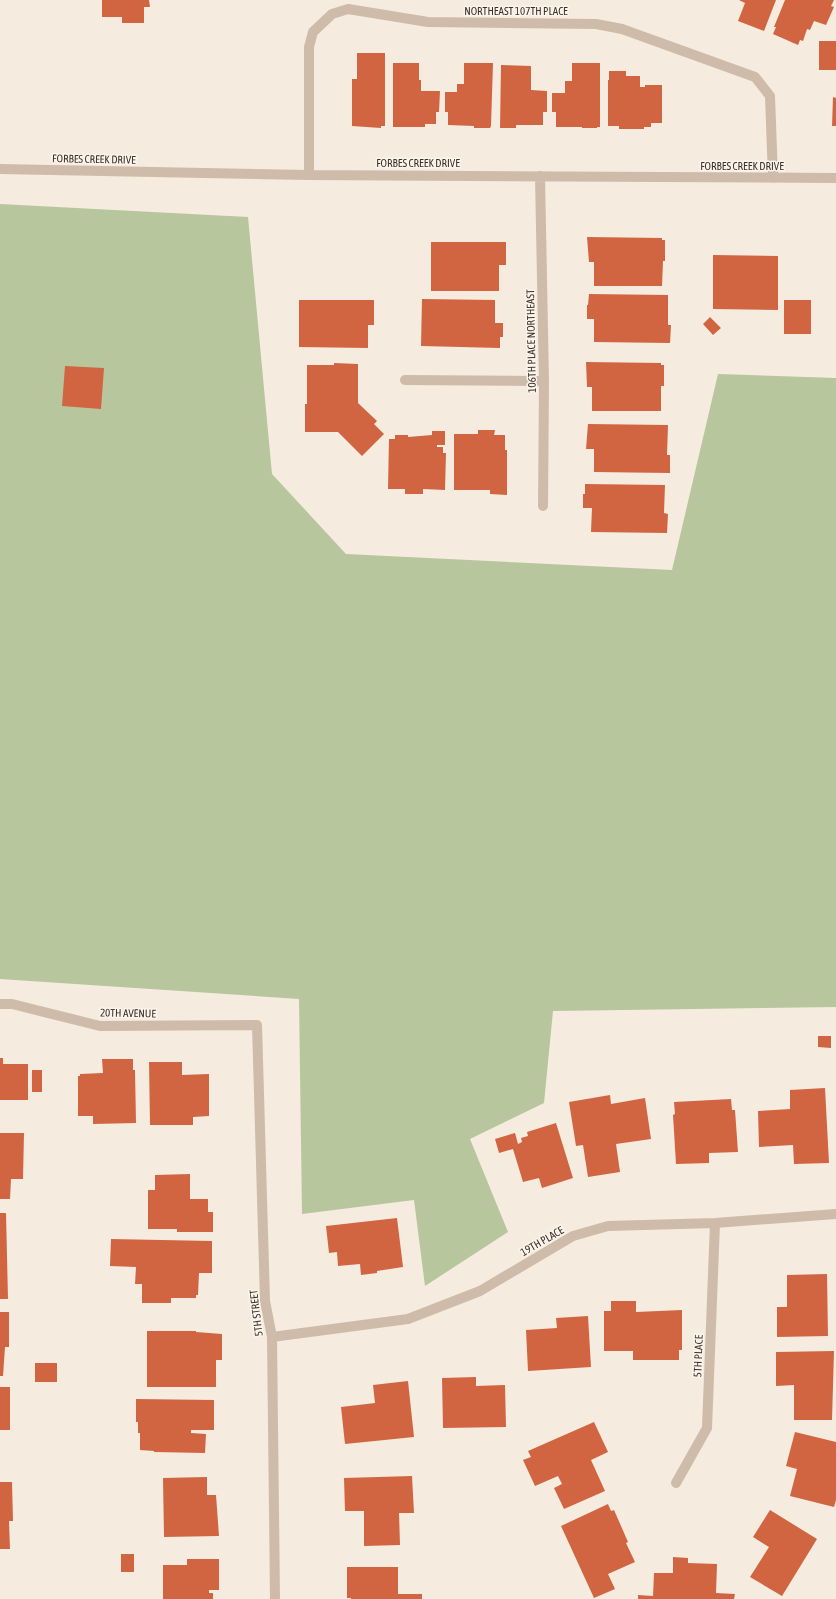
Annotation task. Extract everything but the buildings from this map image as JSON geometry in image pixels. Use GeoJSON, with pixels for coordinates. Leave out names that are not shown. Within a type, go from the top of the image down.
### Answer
{"type":"FeatureCollection","features":[{"type":"Feature","properties":{"kind":"street","name":"NORTHEAST 107TH PLACE"},"geometry":{"type":"LineString","coordinates":[[309,174],[309,47],[313,32],[332,14],[348,9],[428,22],[596,24],[622,29],[755,77],[770,96],[773,178]]}},
{"type":"Feature","properties":{"kind":"street","name":"FORBES CREEK DRIVE"},"geometry":{"type":"LineString","coordinates":[[0,169],[309,174],[836,178]]}},
{"type":"Feature","properties":{"kind":"street","name":"106TH PLACE NORTHEAST"},"geometry":{"type":"LineString","coordinates":[[540,176],[544,381],[543,506]]}},
{"type":"Feature","properties":{"kind":"street"},"geometry":{"type":"LineString","coordinates":[[405,380],[544,381]]}},
{"type":"Feature","properties":{"kind":"street","name":"20TH AVENUE"},"geometry":{"type":"LineString","coordinates":[[0,1004],[12,1004],[100,1026],[257,1025]]}},
{"type":"Feature","properties":{"kind":"street","name":"5TH STREET"},"geometry":{"type":"LineString","coordinates":[[257,1025],[265,1301],[272,1337],[275,1599]]}},
{"type":"Feature","properties":{"kind":"street","name":"19TH PLACE"},"geometry":{"type":"LineString","coordinates":[[272,1337],[408,1318],[480,1291],[573,1236],[608,1226],[715,1223],[836,1214]]}},
{"type":"Feature","properties":{"kind":"street","name":"5TH PLACE"},"geometry":{"type":"LineString","coordinates":[[676,1483],[707,1428],[715,1223]]}},
{"type":"Feature","properties":{"kind":"green space"},"geometry":{"type":"Polygon","coordinates":[[[0,204],[248,217],[272,474],[346,554],[672,570],[718,374],[836,378],[836,1007],[553,1011],[544,1103],[470,1139],[508,1232],[425,1286],[414,1200],[302,1214],[299,999],[0,979],[0,204]]]}}]}
